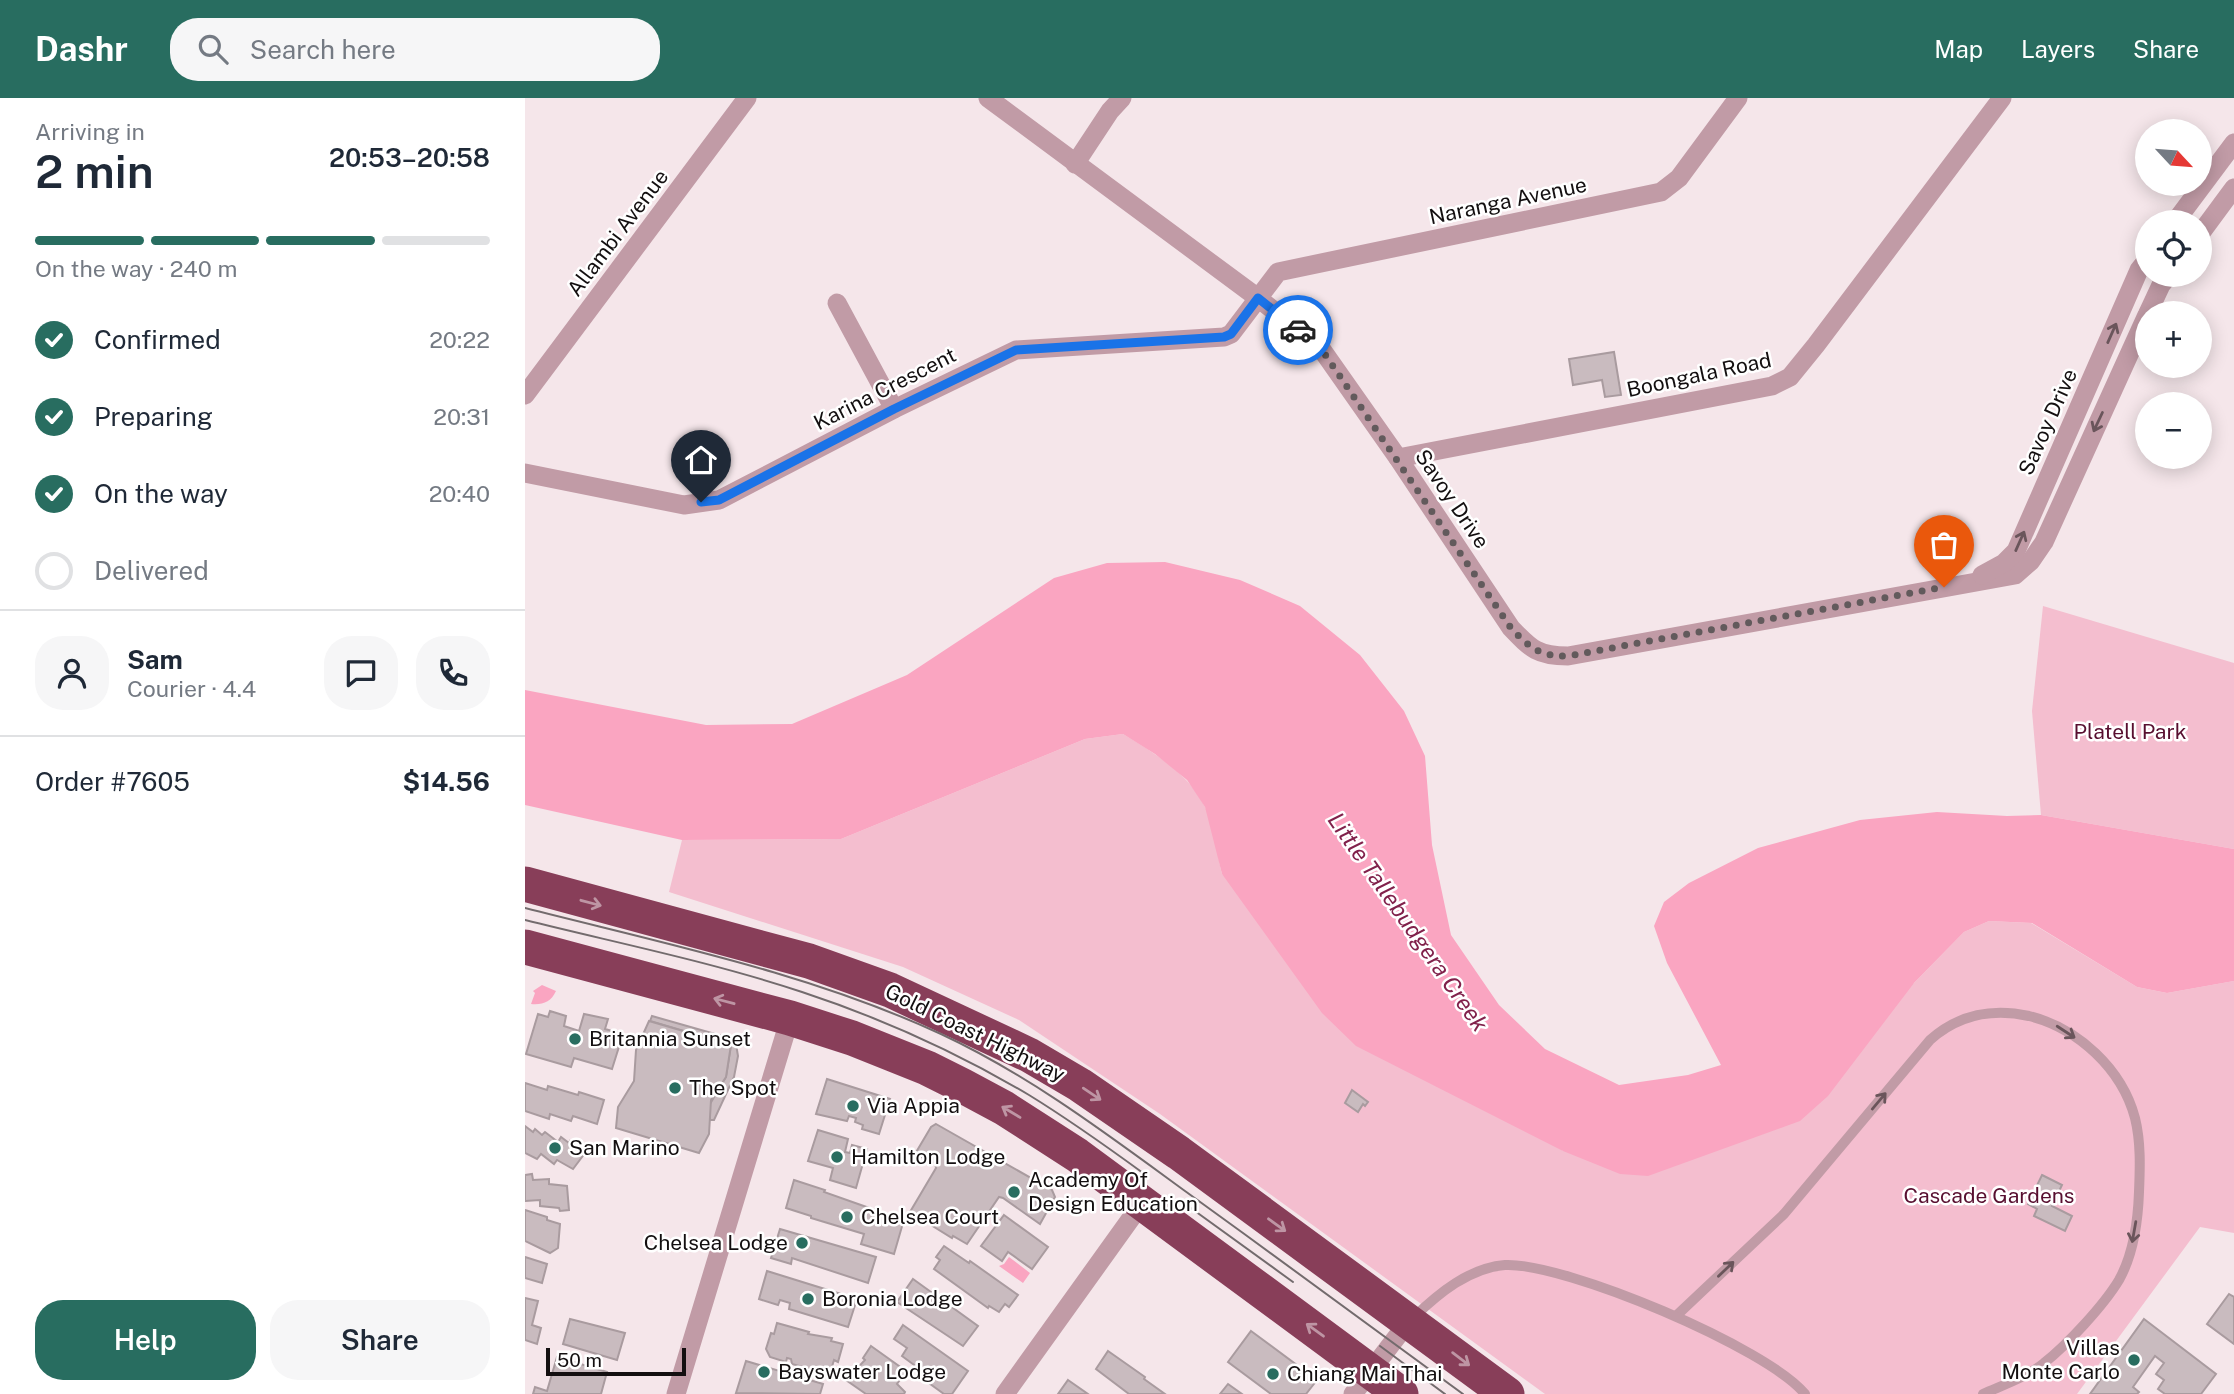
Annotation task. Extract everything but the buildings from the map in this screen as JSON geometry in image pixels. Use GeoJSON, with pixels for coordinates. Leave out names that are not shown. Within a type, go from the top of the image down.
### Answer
{"type":"FeatureCollection","features":[{"type":"Feature","properties":{"kind":"highway","name":"Gold Coast Highway"},"geometry":{"type":"LineString","coordinates":[[525,884],[809,961],[890,990],[1029,1055],[1080,1085],[1179,1153],[1507,1394]]}},
{"type":"Feature","properties":{"kind":"highway"},"geometry":{"type":"LineString","coordinates":[[525,947],[790,1018],[887,1051],[963,1086],[1036,1128],[1142,1203],[1362,1382],[1401,1394]]}},
{"type":"Feature","properties":{"kind":"street","name":"Allambi Avenue"},"geometry":{"type":"LineString","coordinates":[[525,395],[747,98]]}},
{"type":"Feature","properties":{"kind":"street","name":"Savoy Drive"},"geometry":{"type":"LineString","coordinates":[[988,98],[1320,347],[1398,458],[1511,628],[1532,649],[1549,656],[1568,656],[2015,575],[2031,561],[2044,542],[2135,342]]}},
{"type":"Feature","properties":{"kind":"street"},"geometry":{"type":"LineString","coordinates":[[1075,164],[1110,111],[1122,98]]}},
{"type":"Feature","properties":{"kind":"street","name":"Naranga Avenue"},"geometry":{"type":"LineString","coordinates":[[1258,298],[1278,272],[1661,192],[1679,178],[1738,98]]}},
{"type":"Feature","properties":{"kind":"street","name":"Boongala Road"},"geometry":{"type":"LineString","coordinates":[[1398,458],[1772,386],[1790,377],[2002,98]]}},
{"type":"Feature","properties":{"kind":"street"},"geometry":{"type":"LineString","coordinates":[[2184,210],[2234,143]]}},
{"type":"Feature","properties":{"kind":"street"},"geometry":{"type":"LineString","coordinates":[[2212,218],[2234,188]]}},
{"type":"Feature","properties":{"kind":"street","name":"Savoy Drive"},"geometry":{"type":"LineString","coordinates":[[1969,582],[2004,563],[2015,551],[2135,279]]}},
{"type":"Feature","properties":{"kind":"street","name":"Karina Crescent"},"geometry":{"type":"LineString","coordinates":[[525,473],[684,505],[719,500],[894,409],[1016,350],[1224,337],[1231,334],[1258,298]]}},
{"type":"Feature","properties":{"kind":"street"},"geometry":{"type":"LineString","coordinates":[[837,303],[894,409]]}},
{"type":"Feature","properties":{"kind":"street"},"geometry":{"type":"LineString","coordinates":[[676,1394],[790,1018]]}},
{"type":"Feature","properties":{"kind":"street"},"geometry":{"type":"LineString","coordinates":[[1006,1394],[1142,1203]]}},
{"type":"Feature","properties":{"kind":"street"},"geometry":{"type":"LineString","coordinates":[[1362,1382],[1409,1321]]}},
{"type":"Feature","properties":{"kind":"lane"},"geometry":{"type":"LineString","coordinates":[[1676,1316],[1784,1214],[1939,1031],[1957,1021],[1983,1014],[2007,1013],[2037,1018],[2059,1027],[2092,1049],[2126,1095],[2135,1119],[2138,1141],[2138,1208],[2133,1241],[2119,1279],[2080,1329],[2044,1363],[1983,1394]]}},
{"type":"Feature","properties":{"kind":"lane"},"geometry":{"type":"LineString","coordinates":[[1409,1321],[1441,1292],[1474,1273],[1505,1265],[1529,1268],[1585,1282],[1676,1316],[1765,1362],[1805,1394]]}},
{"type":"Feature","properties":{"kind":"green space","name":"Platell Park"},"geometry":{"type":"Polygon","coordinates":[[[2043,606],[2234,663],[2234,849],[2041,815],[2032,711],[2043,606]]]}},
{"type":"Feature","properties":{"kind":"green space","name":"Cascade Gardens"},"geometry":{"type":"Polygon","coordinates":[[[1123,734],[1169,764],[1197,793],[1210,821],[1222,874],[1563,1151],[1914,983],[1964,932],[1989,921],[2031,923],[2137,987],[2167,993],[2234,981],[2234,1233],[2200,1227],[2077,1394],[1545,1394],[1160,1114],[1019,1020],[903,967],[669,892],[682,840],[841,839],[1085,739],[1123,734]]]}},
{"type":"Feature","properties":{"kind":"water","name":"Little Tallebudgera Creek"},"geometry":{"type":"Polygon","coordinates":[[[1165,562],[1240,580],[1300,606],[1360,655],[1404,711],[1425,756],[1432,845],[1451,935],[1499,1005],[1545,1049],[1619,1085],[1688,1075],[1721,1065],[1667,963],[1654,926],[1664,902],[1689,883],[1758,848],[1860,820],[1937,812],[2041,815],[2234,849],[2234,981],[2167,993],[2137,987],[2032,923],[1989,921],[1964,932],[1914,983],[1828,1096],[1800,1121],[1648,1176],[1620,1174],[1563,1151],[1356,1046],[1322,1013],[1222,874],[1205,807],[1187,780],[1155,754],[1123,734],[1085,739],[841,839],[682,840],[525,805],[525,690],[706,725],[792,724],[907,675],[1054,578],[1107,563],[1165,562]]]}},
{"type":"Feature","properties":{"kind":"water"},"geometry":{"type":"Polygon","coordinates":[[[542,985],[556,991],[554,995],[546,1002],[531,1004],[535,993],[533,991],[542,985]]]}},
{"type":"Feature","properties":{"kind":"water"},"geometry":{"type":"Polygon","coordinates":[[[1009,1257],[1030,1273],[1023,1283],[999,1266],[1009,1257]]]}},
{"type":"Feature","properties":{"kind":"tram line"},"geometry":{"type":"LineString","coordinates":[[525,908],[789,977],[891,1013],[974,1050],[1097,1127],[1463,1394]]}},
{"type":"Feature","properties":{"kind":"tram line"},"geometry":{"type":"LineString","coordinates":[[525,920],[734,971],[832,1002],[890,1025],[975,1065],[1029,1095],[1143,1173]]}},
{"type":"Feature","properties":{"kind":"tram line"},"geometry":{"type":"LineString","coordinates":[[1188,1206],[1293,1282]]}},
{"type":"Feature","properties":{"kind":"tram line"},"geometry":{"type":"LineString","coordinates":[[1380,1346],[1445,1394]]}},
{"type":"Feature","properties":{"kind":"way so far"},"geometry":{"type":"LineString","coordinates":[[1298,330],[1320,347],[1398,458],[1511,628],[1532,649],[1549,656],[1568,656],[1944,587]]}},
{"type":"Feature","properties":{"kind":"place","name":"Britannia Sunset"},"geometry":{"type":"Point","coordinates":[575,1039]}},
{"type":"Feature","properties":{"kind":"place","name":"The Spot"},"geometry":{"type":"Point","coordinates":[675,1088]}},
{"type":"Feature","properties":{"kind":"place","name":"Via Appia"},"geometry":{"type":"Point","coordinates":[853,1106]}},
{"type":"Feature","properties":{"kind":"place","name":"San Marino"},"geometry":{"type":"Point","coordinates":[555,1148]}},
{"type":"Feature","properties":{"kind":"place","name":"Hamilton Lodge"},"geometry":{"type":"Point","coordinates":[837,1157]}},
{"type":"Feature","properties":{"kind":"place","name":"Academy Of Design Education"},"geometry":{"type":"Point","coordinates":[1014,1192]}},
{"type":"Feature","properties":{"kind":"place","name":"Chelsea Court"},"geometry":{"type":"Point","coordinates":[847,1217]}},
{"type":"Feature","properties":{"kind":"place","name":"Chelsea Lodge"},"geometry":{"type":"Point","coordinates":[802,1243]}},
{"type":"Feature","properties":{"kind":"place","name":"Boronia Lodge"},"geometry":{"type":"Point","coordinates":[808,1299]}},
{"type":"Feature","properties":{"kind":"place","name":"Villas Monte Carlo"},"geometry":{"type":"Point","coordinates":[2134,1360]}},
{"type":"Feature","properties":{"kind":"place","name":"Bayswater Lodge"},"geometry":{"type":"Point","coordinates":[764,1372]}},
{"type":"Feature","properties":{"kind":"place","name":"Chiang Mai Thai"},"geometry":{"type":"Point","coordinates":[1273,1374]}},
{"type":"Feature","properties":{"kind":"route"},"geometry":{"type":"LineString","coordinates":[[701,502],[719,500],[894,409],[1016,350],[1224,337],[1231,334],[1258,298],[1298,330]]}}]}
